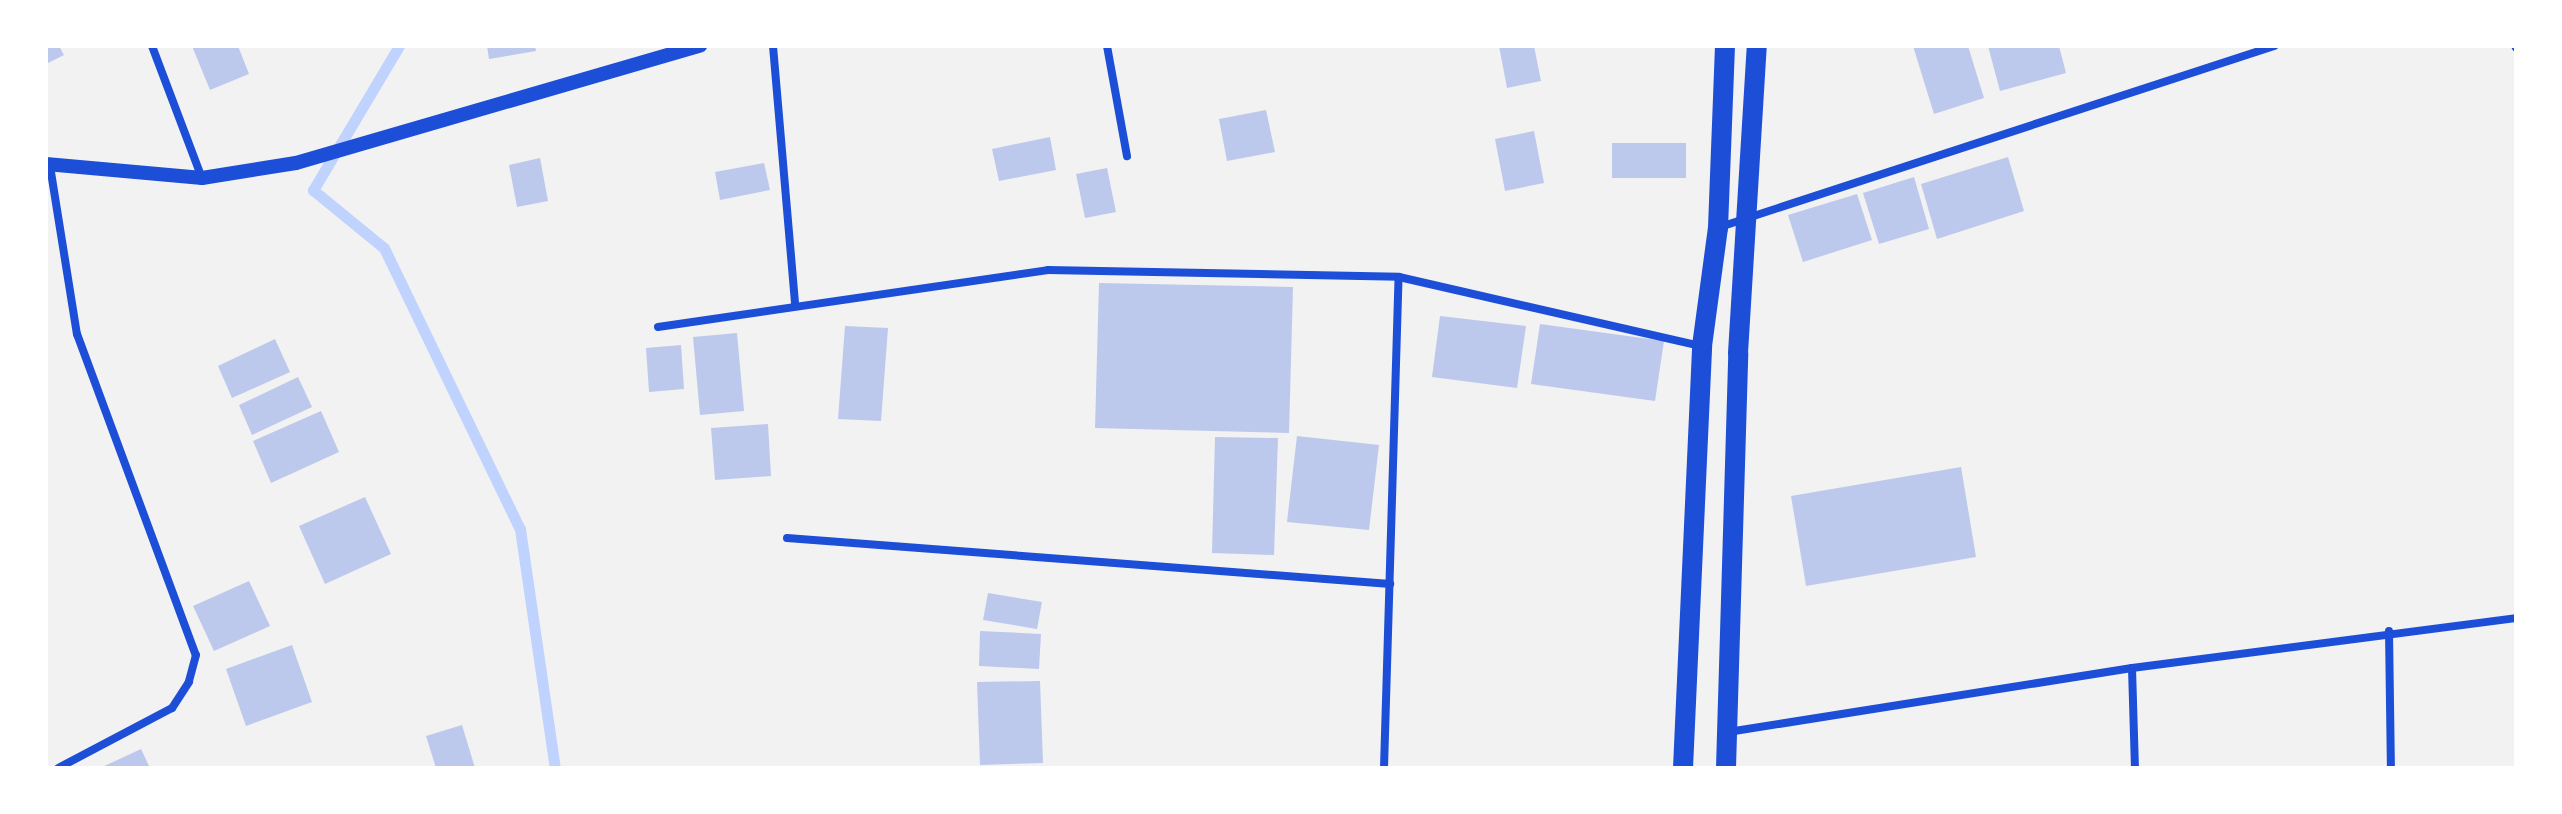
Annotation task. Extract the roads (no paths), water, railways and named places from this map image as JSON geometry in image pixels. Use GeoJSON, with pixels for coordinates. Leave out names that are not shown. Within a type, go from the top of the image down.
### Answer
{"type":"FeatureCollection","features":[{"type":"Feature","properties":{"kind":"main road"},"geometry":{"type":"LineString","coordinates":[[1683,768],[1702,346],[1718,228],[1725,46]]}},
{"type":"Feature","properties":{"kind":"main road"},"geometry":{"type":"LineString","coordinates":[[1726,768],[1745,219],[1757,46]]}},
{"type":"Feature","properties":{"kind":"street"},"geometry":{"type":"LineString","coordinates":[[152,46],[202,178]]}},
{"type":"Feature","properties":{"kind":"street"},"geometry":{"type":"LineString","coordinates":[[58,768],[172,708],[189,682],[196,655],[77,334],[48,165],[202,178],[296,163],[443,121],[654,52],[700,46]]}},
{"type":"Feature","properties":{"kind":"street"},"geometry":{"type":"LineString","coordinates":[[773,46],[795,304]]}},
{"type":"Feature","properties":{"kind":"street"},"geometry":{"type":"LineString","coordinates":[[1107,46],[1127,156]]}},
{"type":"Feature","properties":{"kind":"street"},"geometry":{"type":"LineString","coordinates":[[1718,228],[2258,48],[2274,46]]}},
{"type":"Feature","properties":{"kind":"street"},"geometry":{"type":"LineString","coordinates":[[658,327],[795,304],[1048,270],[1399,277],[1702,346]]}},
{"type":"Feature","properties":{"kind":"street"},"geometry":{"type":"LineString","coordinates":[[1384,768],[1399,277]]}},
{"type":"Feature","properties":{"kind":"street"},"geometry":{"type":"LineString","coordinates":[[787,538],[1390,584]]}},
{"type":"Feature","properties":{"kind":"street"},"geometry":{"type":"LineString","coordinates":[[1727,732],[2132,668],[2389,631],[2516,618]]}},
{"type":"Feature","properties":{"kind":"street"},"geometry":{"type":"LineString","coordinates":[[2389,631],[2391,768]]}},
{"type":"Feature","properties":{"kind":"street"},"geometry":{"type":"LineString","coordinates":[[2132,668],[2135,768]]}},
{"type":"Feature","properties":{"kind":"waterway"},"geometry":{"type":"LineString","coordinates":[[399,46],[313,190],[384,248],[520,529],[555,768]]}}]}
